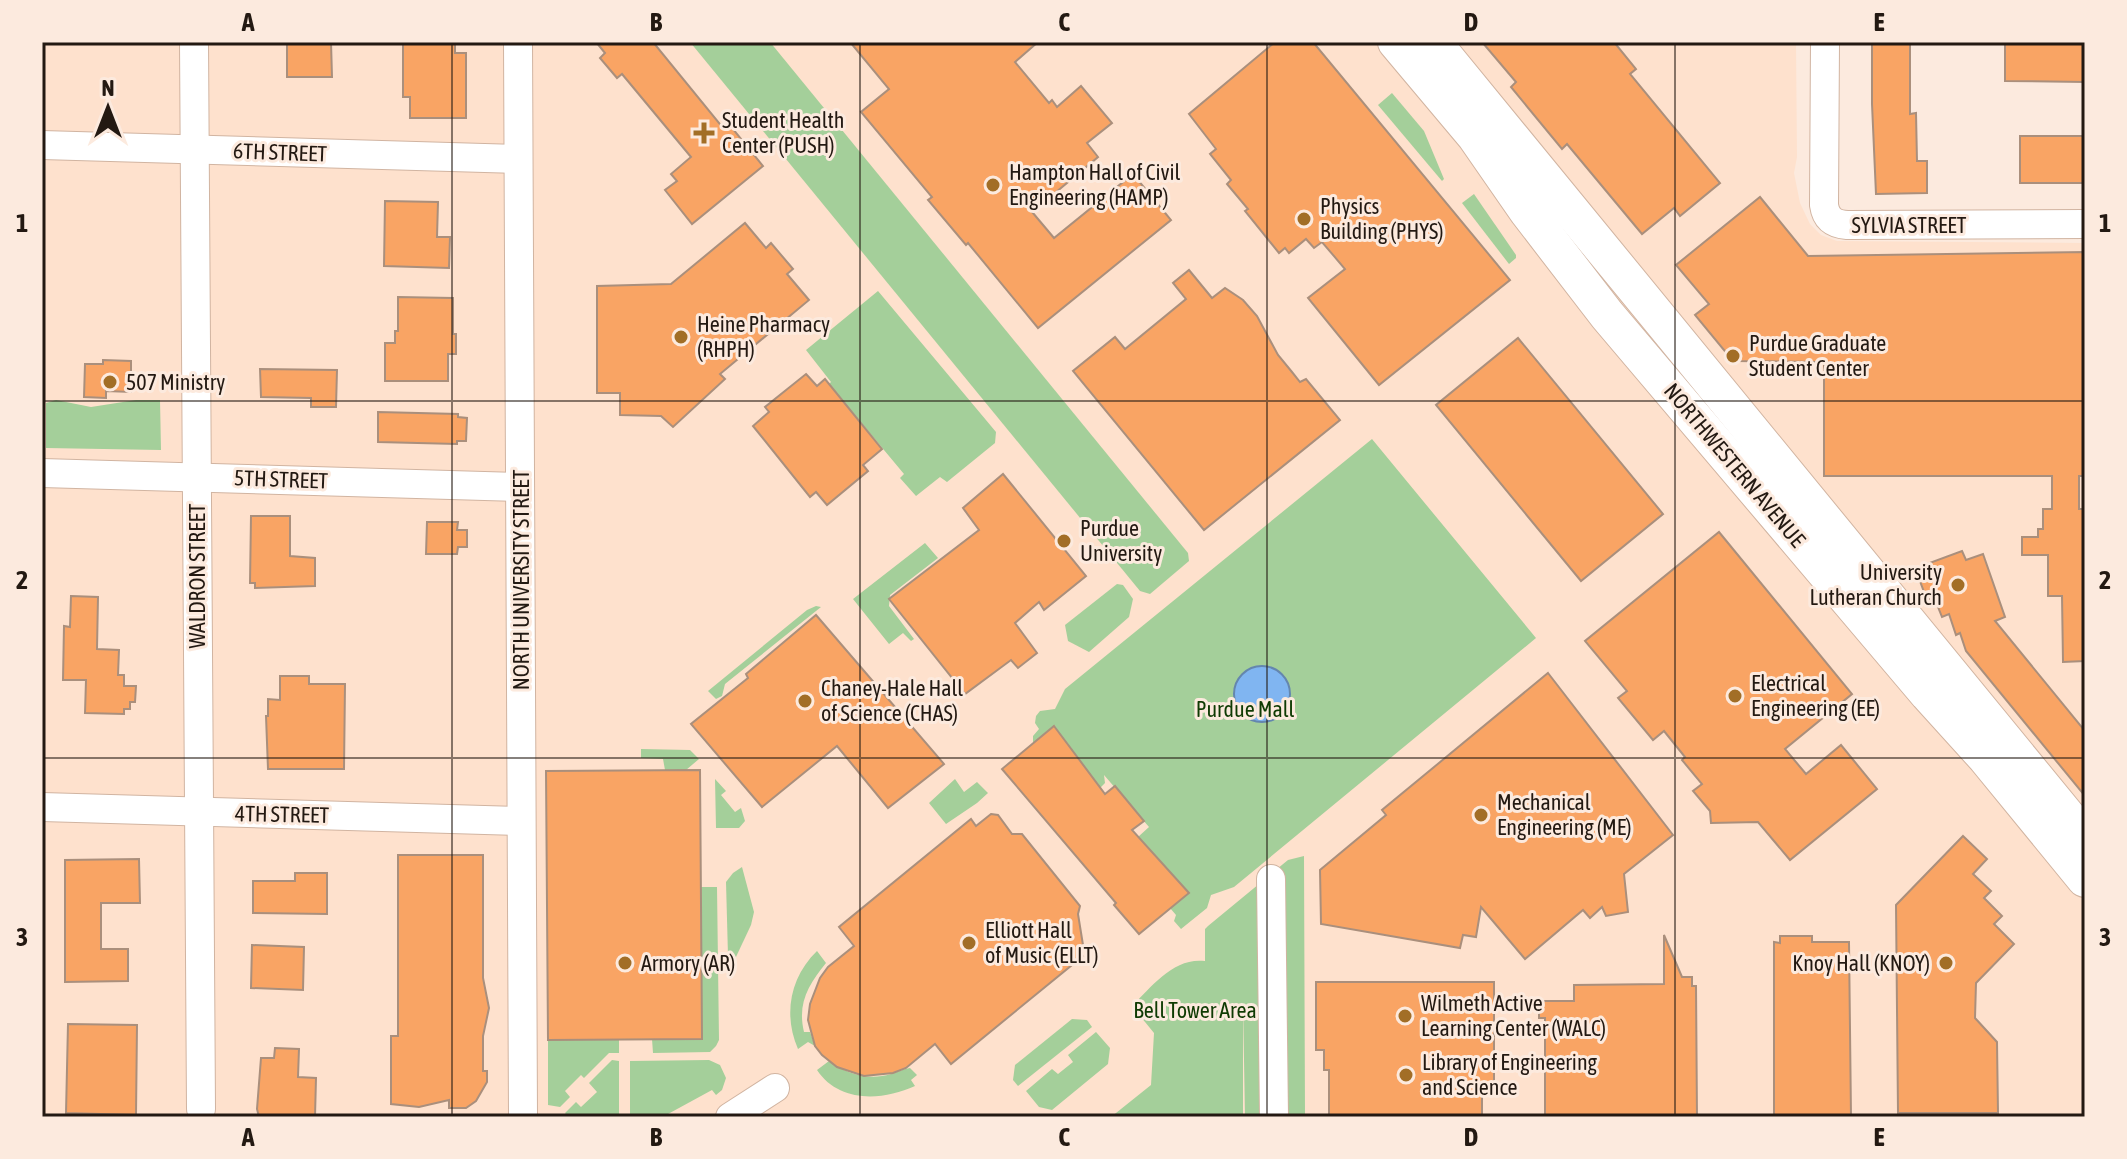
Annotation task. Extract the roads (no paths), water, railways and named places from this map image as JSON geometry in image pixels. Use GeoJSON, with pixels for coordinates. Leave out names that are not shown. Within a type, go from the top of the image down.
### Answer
{"type":"FeatureCollection","features":[{"type":"Feature","properties":{"kind":"main road","name":"NORTHWESTERN AVENUE"},"geometry":{"type":"LineString","coordinates":[[1396,42],[1475,136],[1527,211],[1607,315],[1928,694],[1986,758],[2085,879]]}},
{"type":"Feature","properties":{"kind":"main road","name":"NORTHWESTERN AVENUE"},"geometry":{"type":"LineString","coordinates":[[1433,42],[2085,838]]}},
{"type":"Feature","properties":{"kind":"street","name":"WALDRON STREET"},"geometry":{"type":"LineString","coordinates":[[194,42],[201,1109]]}},
{"type":"Feature","properties":{"kind":"street","name":"NORTH UNIVERSITY STREET"},"geometry":{"type":"LineString","coordinates":[[518,42],[523,1117]]}},
{"type":"Feature","properties":{"kind":"street","name":"SYLVIA STREET"},"geometry":{"type":"LineString","coordinates":[[1825,42],[1824,205],[1825,213],[1837,224],[2085,224]]}},
{"type":"Feature","properties":{"kind":"street","name":"6TH STREET"},"geometry":{"type":"LineString","coordinates":[[42,145],[518,159]]}},
{"type":"Feature","properties":{"kind":"street","name":"5TH STREET"},"geometry":{"type":"LineString","coordinates":[[42,473],[520,487]]}},
{"type":"Feature","properties":{"kind":"street","name":"4TH STREET"},"geometry":{"type":"LineString","coordinates":[[42,807],[521,821]]}},
{"type":"Feature","properties":{"kind":"street"},"geometry":{"type":"LineString","coordinates":[[1271,879],[1274,1117]]}},
{"type":"Feature","properties":{"kind":"street"},"geometry":{"type":"LineString","coordinates":[[730,1117],[775,1088]]}},
{"type":"Feature","properties":{"kind":"water"},"geometry":{"type":"Polygon","coordinates":[[[1262,666],[1282,674],[1290,694],[1282,714],[1262,722],[1242,714],[1234,694],[1242,674],[1262,666]]]}},
{"type":"Feature","properties":{"kind":"place","name":"Student Health Center (PUSH)"},"geometry":{"type":"Point","coordinates":[704,133]}},
{"type":"Feature","properties":{"kind":"place","name":"Hampton Hall of Civil Engineering (HAMP)"},"geometry":{"type":"Point","coordinates":[993,185]}},
{"type":"Feature","properties":{"kind":"place","name":"Physics Building (PHYS)"},"geometry":{"type":"Point","coordinates":[1304,219]}},
{"type":"Feature","properties":{"kind":"place","name":"Heine Pharmacy (RHPH)"},"geometry":{"type":"Point","coordinates":[681,337]}},
{"type":"Feature","properties":{"kind":"place","name":"Purdue Graduate Student Center"},"geometry":{"type":"Point","coordinates":[1733,356]}},
{"type":"Feature","properties":{"kind":"place","name":"507 Ministry"},"geometry":{"type":"Point","coordinates":[110,382]}},
{"type":"Feature","properties":{"kind":"place","name":"Purdue University"},"geometry":{"type":"Point","coordinates":[1064,541]}},
{"type":"Feature","properties":{"kind":"place","name":"University Lutheran Church"},"geometry":{"type":"Point","coordinates":[1958,585]}},
{"type":"Feature","properties":{"kind":"place","name":"Electrical Engineering (EE)"},"geometry":{"type":"Point","coordinates":[1735,696]}},
{"type":"Feature","properties":{"kind":"place","name":"Chaney-Hale Hall of Science (CHAS)"},"geometry":{"type":"Point","coordinates":[805,701]}},
{"type":"Feature","properties":{"kind":"place","name":"Mechanical Engineering (ME)"},"geometry":{"type":"Point","coordinates":[1481,815]}},
{"type":"Feature","properties":{"kind":"place","name":"Elliott Hall of Music (ELLT)"},"geometry":{"type":"Point","coordinates":[969,943]}},
{"type":"Feature","properties":{"kind":"place","name":"Armory (AR)"},"geometry":{"type":"Point","coordinates":[625,963]}},
{"type":"Feature","properties":{"kind":"place","name":"Knoy Hall (KNOY)"},"geometry":{"type":"Point","coordinates":[1946,963]}},
{"type":"Feature","properties":{"kind":"place","name":"Wilmeth Active Learning Center (WALC)"},"geometry":{"type":"Point","coordinates":[1405,1016]}},
{"type":"Feature","properties":{"kind":"place","name":"Library of Engineering and Science"},"geometry":{"type":"Point","coordinates":[1406,1075]}},
{"type":"Feature","properties":{"kind":"park label","name":"Purdue Mall"},"geometry":{"type":"Point","coordinates":[1245,709]}},
{"type":"Feature","properties":{"kind":"park label","name":"Bell Tower Area"},"geometry":{"type":"Point","coordinates":[1195,1010]}}]}
